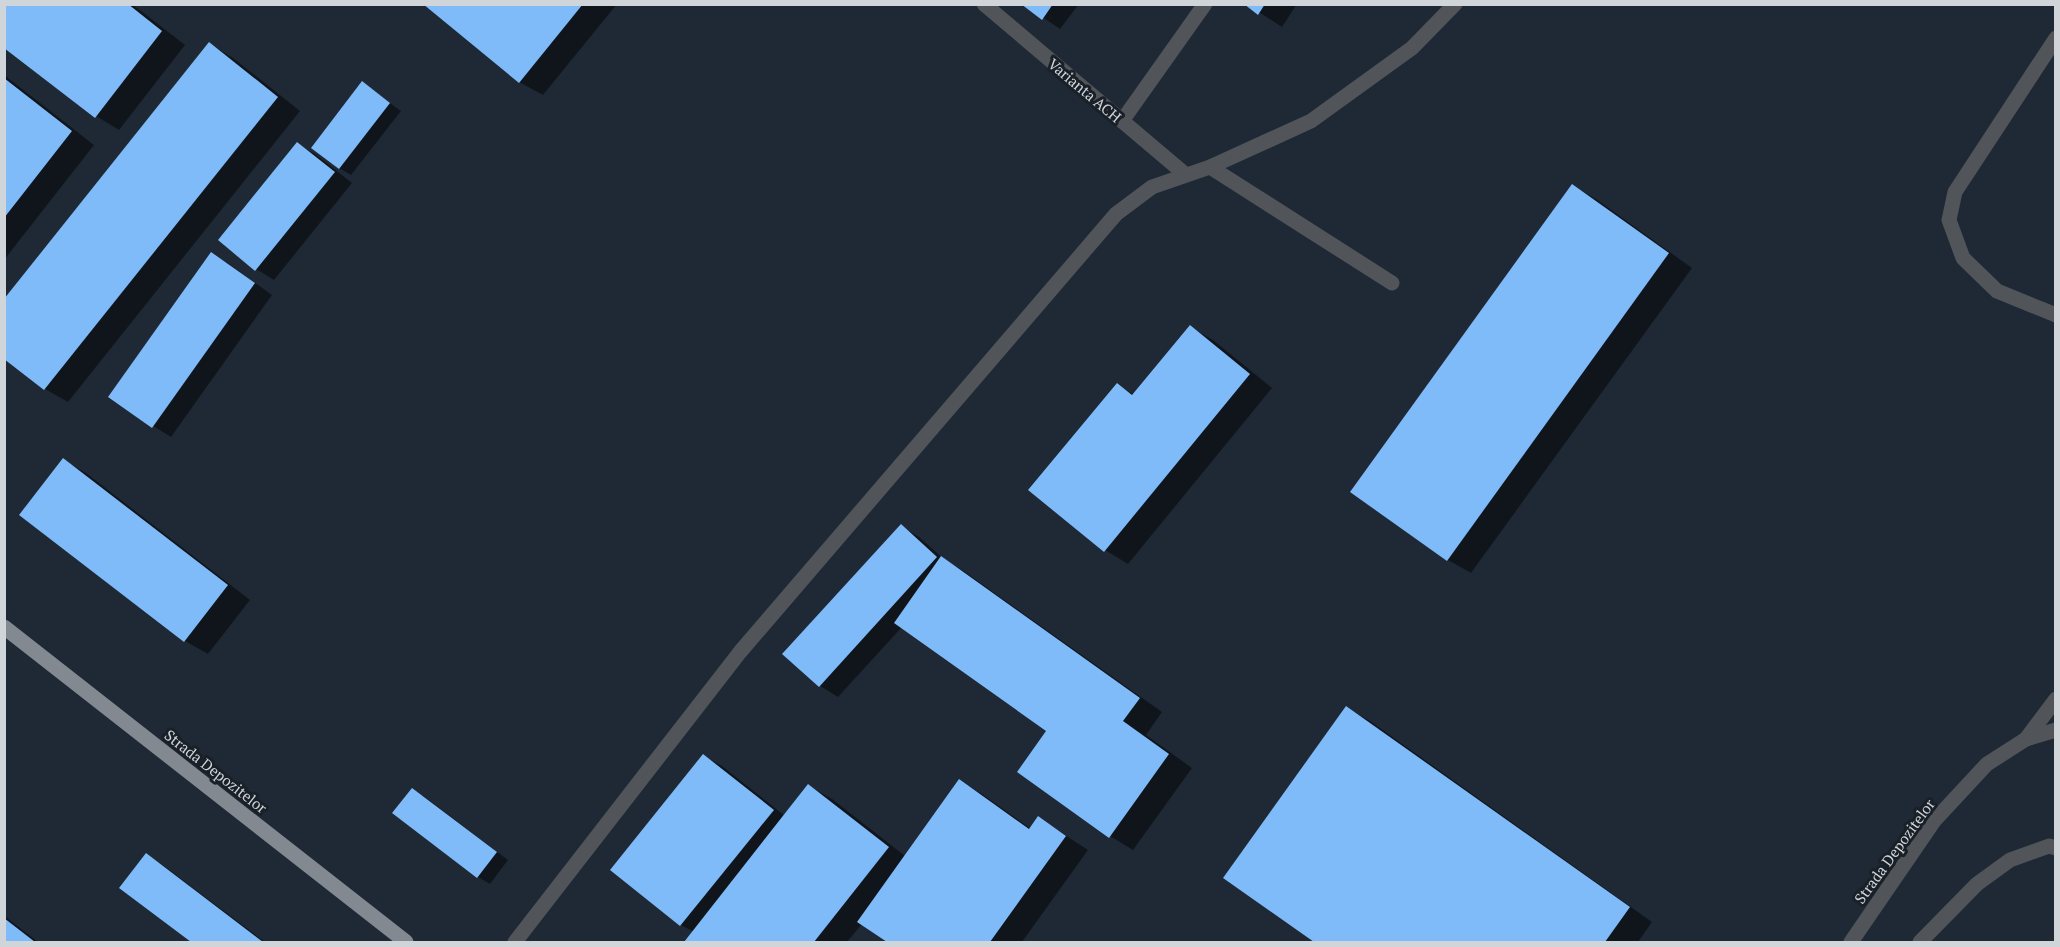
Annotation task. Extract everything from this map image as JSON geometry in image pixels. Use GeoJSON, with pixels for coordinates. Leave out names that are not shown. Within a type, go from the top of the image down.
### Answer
{"type":"FeatureCollection","features":[{"type":"Feature","properties":{"kind":"main road","name":"Strada Depozitelor"},"geometry":{"type":"LineString","coordinates":[[4,627],[406,942]]}},
{"type":"Feature","properties":{"kind":"street","name":"Varianta ACH"},"geometry":{"type":"LineString","coordinates":[[984,4],[1186,176]]}},
{"type":"Feature","properties":{"kind":"street"},"geometry":{"type":"LineString","coordinates":[[1122,121],[1205,4]]}},
{"type":"Feature","properties":{"kind":"street"},"geometry":{"type":"LineString","coordinates":[[515,942],[740,652],[1116,214],[1152,187],[1210,167],[1311,121],[1412,48],[1455,4]]}},
{"type":"Feature","properties":{"kind":"street"},"geometry":{"type":"LineString","coordinates":[[2055,38],[1955,192],[1949,220],[1963,258],[1997,291],[2055,315]]}},
{"type":"Feature","properties":{"kind":"street"},"geometry":{"type":"LineString","coordinates":[[1210,167],[1392,283]]}},
{"type":"Feature","properties":{"kind":"street","name":"Strada Depozitelor"},"geometry":{"type":"LineString","coordinates":[[2026,739],[2055,699]]}},
{"type":"Feature","properties":{"kind":"street","name":"Strada Depozitelor"},"geometry":{"type":"LineString","coordinates":[[1851,942],[1934,821],[1987,764],[2026,739],[2055,730]]}},
{"type":"Feature","properties":{"kind":"street"},"geometry":{"type":"LineString","coordinates":[[1920,942],[1977,884],[2010,860],[2049,846],[2055,848]]}},
{"type":"Feature","properties":{"kind":"shaded area"},"geometry":{"type":"Polygon","coordinates":[[[5,5],[2055,5],[2055,942],[5,942],[5,5]]]}},
{"type":"Feature","properties":{"kind":"building"},"geometry":{"type":"Polygon","coordinates":[[[4,4],[128,4],[162,31],[95,118],[4,48],[4,4]]]}},
{"type":"Feature","properties":{"kind":"building"},"geometry":{"type":"Polygon","coordinates":[[[423,4],[583,4],[519,83],[423,4]]]}},
{"type":"Feature","properties":{"kind":"building"},"geometry":{"type":"Polygon","coordinates":[[[1021,4],[1053,4],[1042,20],[1021,4]]]}},
{"type":"Feature","properties":{"kind":"building"},"geometry":{"type":"Polygon","coordinates":[[[1244,4],[1265,4],[1258,15],[1244,4]]]}},
{"type":"Feature","properties":{"kind":"building"},"geometry":{"type":"Polygon","coordinates":[[[209,42],[278,97],[44,390],[4,359],[4,299],[209,42]]]}},
{"type":"Feature","properties":{"kind":"building"},"geometry":{"type":"Polygon","coordinates":[[[4,78],[72,131],[4,218],[4,78]]]}},
{"type":"Feature","properties":{"kind":"building"},"geometry":{"type":"Polygon","coordinates":[[[362,81],[390,103],[339,169],[311,148],[362,81]]]}},
{"type":"Feature","properties":{"kind":"building"},"geometry":{"type":"Polygon","coordinates":[[[297,142],[335,172],[255,271],[218,240],[297,142]]]}},
{"type":"Feature","properties":{"kind":"building"},"geometry":{"type":"Polygon","coordinates":[[[1572,184],[1669,253],[1447,561],[1350,492],[1572,184]]]}},
{"type":"Feature","properties":{"kind":"building"},"geometry":{"type":"Polygon","coordinates":[[[211,252],[255,283],[152,428],[108,397],[211,252]]]}},
{"type":"Feature","properties":{"kind":"building"},"geometry":{"type":"Polygon","coordinates":[[[1190,325],[1250,374],[1104,552],[1028,490],[1117,383],[1132,395],[1190,325]]]}},
{"type":"Feature","properties":{"kind":"building"},"geometry":{"type":"Polygon","coordinates":[[[63,458],[228,585],[184,642],[19,515],[63,458]]]}},
{"type":"Feature","properties":{"kind":"building"},"geometry":{"type":"Polygon","coordinates":[[[901,524],[937,557],[819,687],[782,654],[901,524]]]}},
{"type":"Feature","properties":{"kind":"building"},"geometry":{"type":"Polygon","coordinates":[[[941,556],[1140,698],[1123,721],[1169,754],[1109,838],[1017,772],[1046,731],[894,623],[941,556]]]}},
{"type":"Feature","properties":{"kind":"building"},"geometry":{"type":"Polygon","coordinates":[[[1346,706],[1630,907],[1605,942],[1314,942],[1223,878],[1346,706]]]}},
{"type":"Feature","properties":{"kind":"building"},"geometry":{"type":"Polygon","coordinates":[[[703,754],[774,810],[680,926],[610,870],[703,754]]]}},
{"type":"Feature","properties":{"kind":"building"},"geometry":{"type":"Polygon","coordinates":[[[959,779],[1029,829],[1038,816],[1066,836],[990,942],[887,942],[857,922],[959,779]]]}},
{"type":"Feature","properties":{"kind":"building"},"geometry":{"type":"Polygon","coordinates":[[[808,784],[889,847],[814,942],[684,942],[808,784]]]}},
{"type":"Feature","properties":{"kind":"building"},"geometry":{"type":"Polygon","coordinates":[[[412,788],[497,852],[477,878],[392,813],[412,788]]]}},
{"type":"Feature","properties":{"kind":"building"},"geometry":{"type":"Polygon","coordinates":[[[146,853],[263,942],[191,942],[119,888],[146,853]]]}},
{"type":"Feature","properties":{"kind":"building"},"geometry":{"type":"Polygon","coordinates":[[[4,918],[35,942],[4,942],[4,918]]]}}]}
